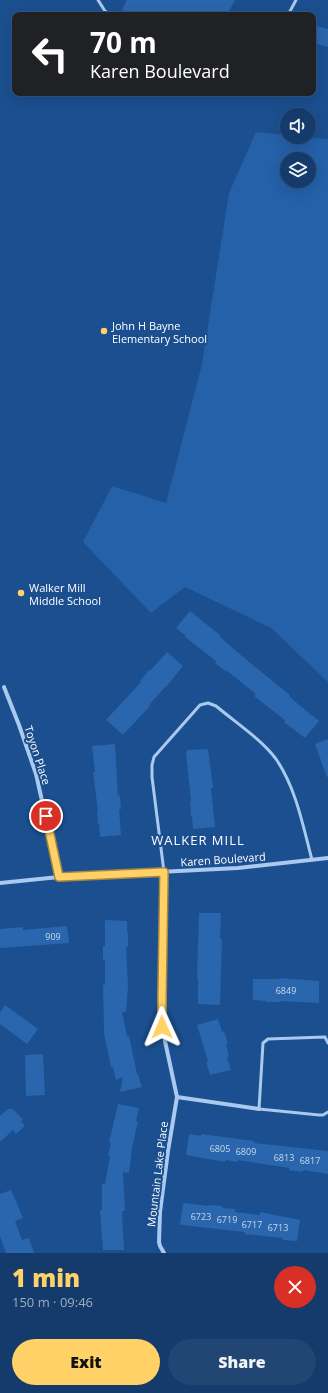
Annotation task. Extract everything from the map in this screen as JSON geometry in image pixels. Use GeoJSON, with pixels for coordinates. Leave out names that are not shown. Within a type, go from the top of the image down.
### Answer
{"type":"FeatureCollection","features":[{"type":"Feature","properties":{"kind":"street","name":"Toyon Place"},"geometry":{"type":"LineString","coordinates":[[4,687],[36,774],[59,877]]}},
{"type":"Feature","properties":{"kind":"street","name":"Karen Boulevard"},"geometry":{"type":"LineString","coordinates":[[0,883],[59,877],[238,868],[328,858]]}},
{"type":"Feature","properties":{"kind":"street","name":"Mountain Lake Place"},"geometry":{"type":"LineString","coordinates":[[164,872],[162,1027],[177,1097],[160,1212],[159,1242],[164,1253]]}},
{"type":"Feature","properties":{"kind":"street"},"geometry":{"type":"LineString","coordinates":[[177,1097],[260,1108]]}},
{"type":"Feature","properties":{"kind":"lane"},"geometry":{"type":"LineString","coordinates":[[98,0],[106,12]]}},
{"type":"Feature","properties":{"kind":"lane"},"geometry":{"type":"LineString","coordinates":[[290,12],[296,0]]}},
{"type":"Feature","properties":{"kind":"lane"},"geometry":{"type":"LineString","coordinates":[[164,872],[152,777],[154,757],[200,705],[208,703],[216,706],[262,744],[276,759],[286,777],[294,797],[312,860]]}},
{"type":"Feature","properties":{"kind":"lane"},"geometry":{"type":"LineString","coordinates":[[328,1043],[325,1037],[268,1039],[263,1043],[260,1108],[319,1115],[323,1115],[328,1112]]}},
{"type":"Feature","properties":{"kind":"shaded area"},"geometry":{"type":"Polygon","coordinates":[[[256,132],[280,134],[280,144],[316,144],[316,138],[328,139],[328,682],[271,628],[185,587],[151,613],[83,542],[112,486],[166,503],[202,364],[229,193],[256,132]]]}},
{"type":"Feature","properties":{"kind":"building"},"geometry":{"type":"Polygon","coordinates":[[[127,0],[235,0],[229,12],[126,12],[122,10],[127,0]]]}},
{"type":"Feature","properties":{"kind":"building"},"geometry":{"type":"Polygon","coordinates":[[[316,26],[328,29],[328,47],[316,44],[316,26]]]}},
{"type":"Feature","properties":{"kind":"building"},"geometry":{"type":"Polygon","coordinates":[[[190,611],[319,721],[305,738],[254,696],[256,694],[215,663],[216,661],[185,637],[186,636],[176,628],[190,611]]]}},
{"type":"Feature","properties":{"kind":"building"},"geometry":{"type":"Polygon","coordinates":[[[167,652],[183,666],[149,705],[150,706],[123,735],[106,720],[141,682],[140,681],[149,670],[150,671],[167,652]]]}},
{"type":"Feature","properties":{"kind":"building"},"geometry":{"type":"Polygon","coordinates":[[[328,739],[328,777],[327,777],[315,744],[328,739]]]}},
{"type":"Feature","properties":{"kind":"building"},"geometry":{"type":"Polygon","coordinates":[[[115,744],[118,796],[120,795],[121,809],[119,809],[121,835],[100,837],[93,772],[95,772],[92,746],[115,744]]]}},
{"type":"Feature","properties":{"kind":"building"},"geometry":{"type":"Polygon","coordinates":[[[208,749],[213,788],[211,788],[215,827],[193,829],[186,752],[187,750],[208,749]]]}},
{"type":"Feature","properties":{"kind":"building"},"geometry":{"type":"Polygon","coordinates":[[[199,913],[221,913],[220,939],[222,939],[220,1005],[198,1004],[197,978],[199,913]]]}},
{"type":"Feature","properties":{"kind":"building"},"geometry":{"type":"Polygon","coordinates":[[[105,920],[127,921],[128,947],[126,947],[128,986],[126,1012],[122,1012],[137,1074],[142,1087],[120,1092],[123,1077],[116,1080],[113,1067],[111,1067],[104,1033],[103,985],[105,985],[105,960],[103,960],[103,946],[105,946],[105,920]]]}},
{"type":"Feature","properties":{"kind":"building"},"geometry":{"type":"Polygon","coordinates":[[[67,926],[69,943],[0,948],[0,929],[23,927],[23,930],[67,926]]]}},
{"type":"Feature","properties":{"kind":"building"},"geometry":{"type":"Polygon","coordinates":[[[279,978],[319,981],[319,1003],[280,1001],[266,1002],[253,1000],[253,979],[279,978]]]}},
{"type":"Feature","properties":{"kind":"building"},"geometry":{"type":"Polygon","coordinates":[[[5,1005],[38,1029],[27,1044],[0,1024],[0,1013],[5,1005]]]}},
{"type":"Feature","properties":{"kind":"building"},"geometry":{"type":"Polygon","coordinates":[[[218,1019],[228,1044],[226,1044],[229,1057],[227,1057],[231,1070],[210,1075],[206,1062],[208,1061],[197,1025],[218,1019]]]}},
{"type":"Feature","properties":{"kind":"building"},"geometry":{"type":"Polygon","coordinates":[[[43,1054],[45,1095],[26,1096],[25,1055],[43,1054]]]}},
{"type":"Feature","properties":{"kind":"building"},"geometry":{"type":"Polygon","coordinates":[[[118,1104],[139,1108],[136,1121],[138,1121],[132,1148],[129,1173],[123,1172],[125,1211],[122,1211],[124,1250],[103,1250],[100,1210],[102,1210],[102,1184],[105,1184],[110,1156],[108,1156],[111,1143],[109,1143],[118,1104]]]}},
{"type":"Feature","properties":{"kind":"building"},"geometry":{"type":"Polygon","coordinates":[[[8,1109],[13,1109],[23,1120],[21,1121],[25,1126],[16,1134],[13,1130],[0,1142],[0,1116],[8,1109]]]}},
{"type":"Feature","properties":{"kind":"building"},"geometry":{"type":"Polygon","coordinates":[[[189,1134],[201,1136],[201,1134],[254,1141],[254,1143],[328,1151],[328,1174],[303,1170],[303,1172],[289,1170],[289,1168],[238,1160],[238,1162],[225,1160],[225,1162],[186,1155],[189,1134]]]}},
{"type":"Feature","properties":{"kind":"building"},"geometry":{"type":"Polygon","coordinates":[[[11,1190],[23,1218],[15,1221],[22,1240],[29,1238],[34,1253],[6,1253],[0,1236],[0,1194],[11,1190]]]}},
{"type":"Feature","properties":{"kind":"building"},"geometry":{"type":"Polygon","coordinates":[[[183,1203],[222,1206],[222,1208],[235,1209],[235,1212],[260,1215],[260,1212],[300,1220],[297,1241],[244,1234],[245,1232],[182,1225],[180,1224],[183,1203]]]}},
{"type":"Feature","properties":{"kind":"place","name":"John H Bayne Elementary School"},"geometry":{"type":"Point","coordinates":[104,331]}},
{"type":"Feature","properties":{"kind":"place","name":"Walker Mill Middle School"},"geometry":{"type":"Point","coordinates":[21,593]}},
{"type":"Feature","properties":{"kind":"district","name":"WALKER MILL"},"geometry":{"type":"Point","coordinates":[198,840]}},
{"type":"Feature","properties":{"kind":"route"},"geometry":{"type":"LineString","coordinates":[[46,816],[59,877],[164,872],[162,1027]]}}]}
